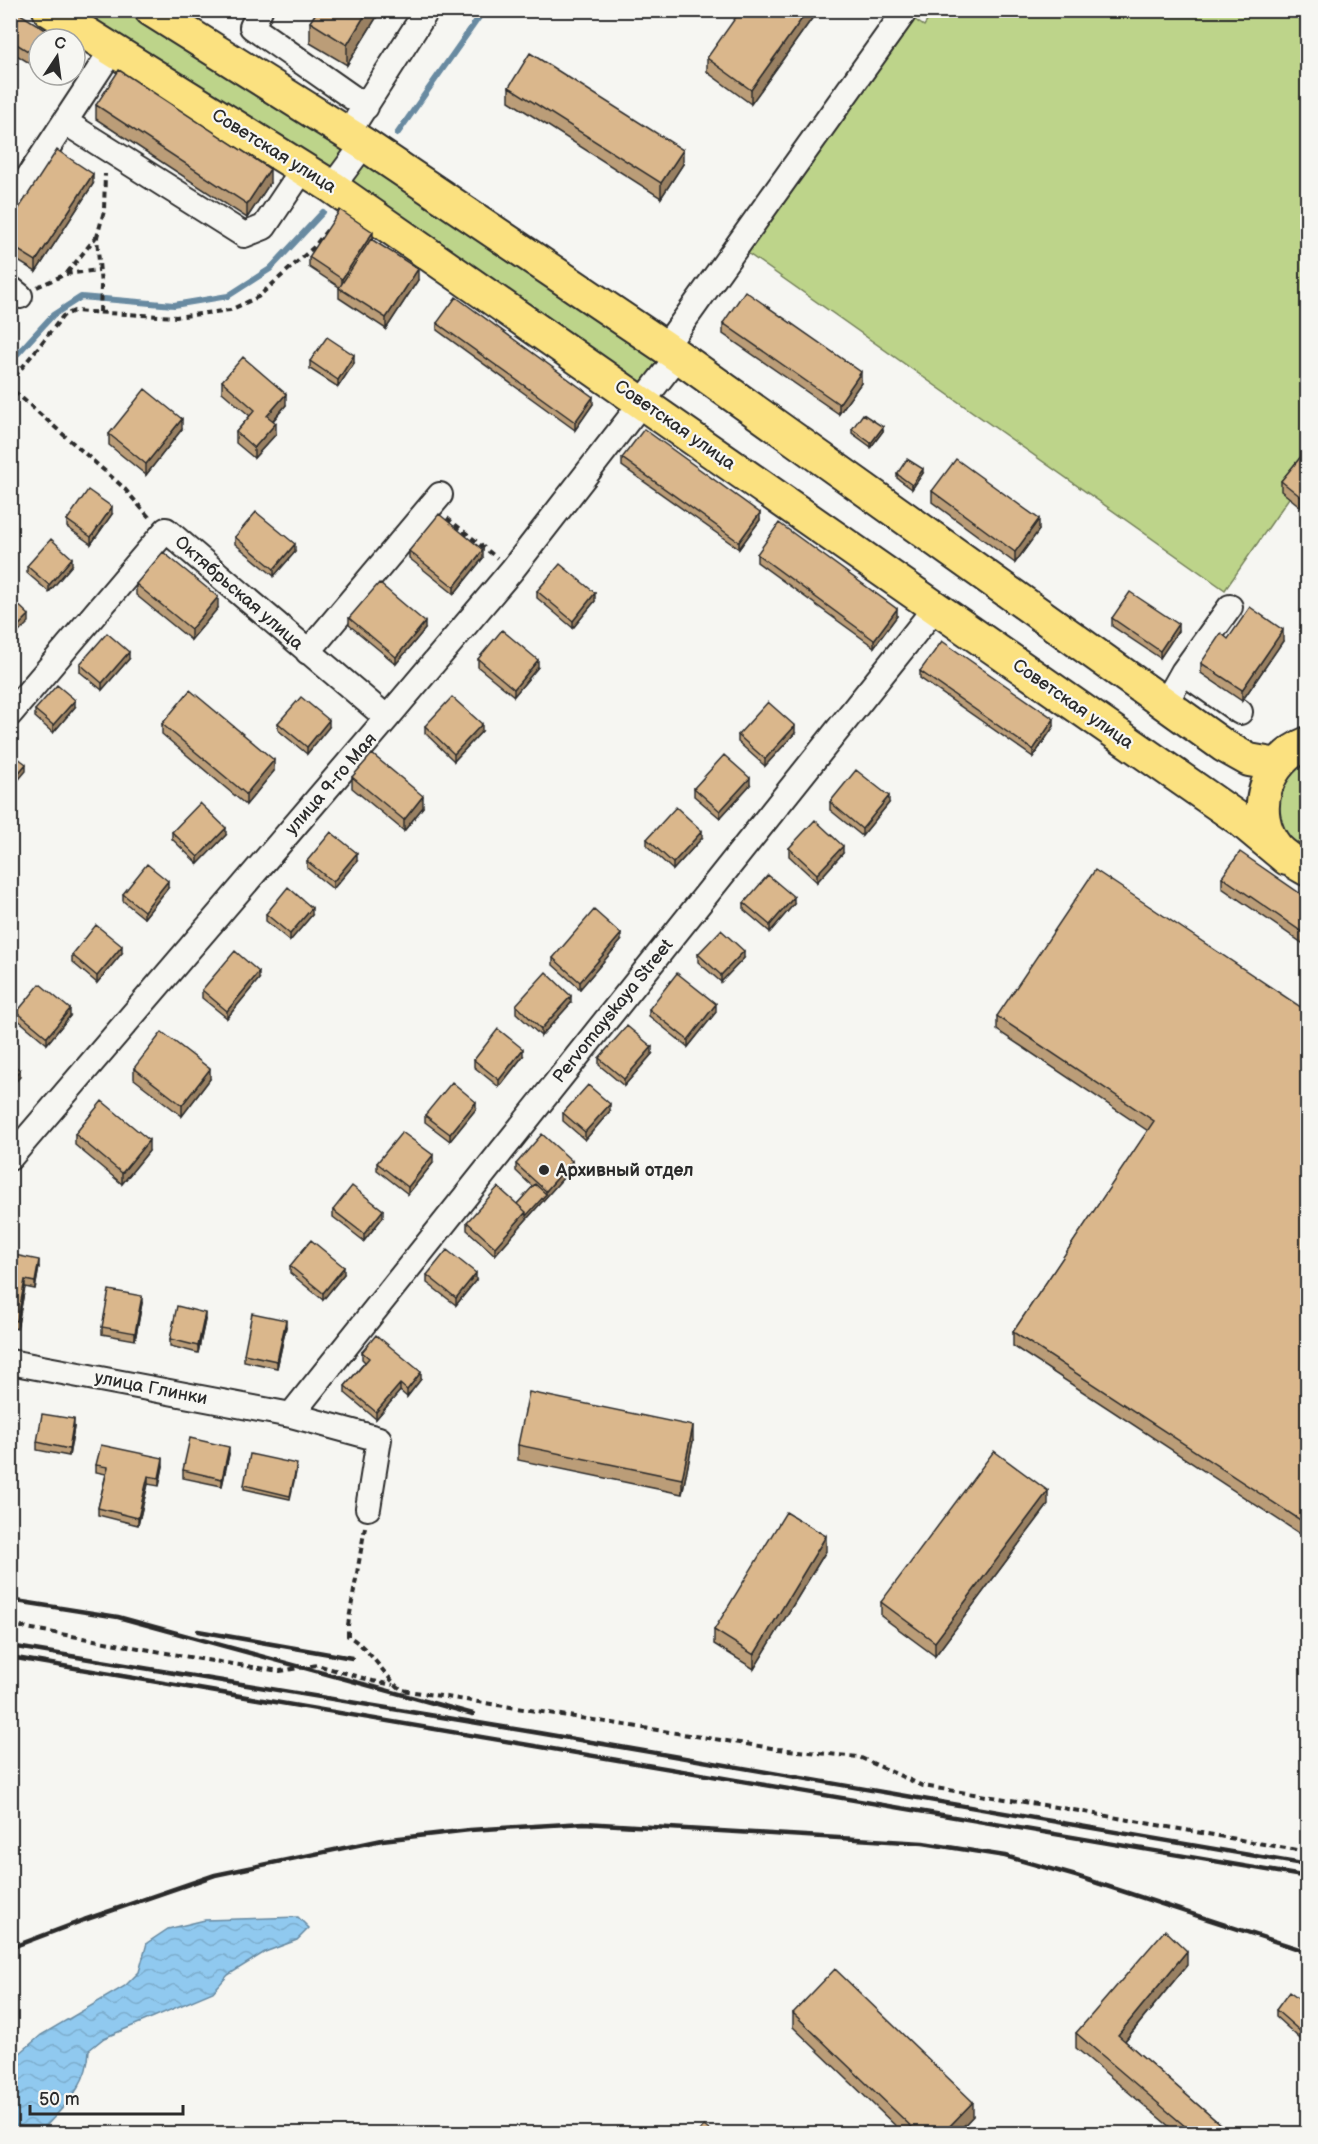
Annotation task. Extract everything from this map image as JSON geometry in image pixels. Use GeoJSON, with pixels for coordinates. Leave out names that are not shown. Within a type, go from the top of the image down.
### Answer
{"type":"FeatureCollection","features":[{"type":"Feature","properties":{"kind":"main road","name":"Советская улица"},"geometry":{"type":"LineString","coordinates":[[49,10],[341,193],[1239,819],[1298,864]]}},
{"type":"Feature","properties":{"kind":"main road","name":"Советская улица"},"geometry":{"type":"LineString","coordinates":[[157,12],[356,139],[672,351],[1224,746],[1250,760],[1297,747]]}},
{"type":"Feature","properties":{"kind":"main road","name":"Советская улица"},"geometry":{"type":"LineString","coordinates":[[1297,747],[1265,787],[1263,806],[1264,823],[1275,846],[1298,864]]}},
{"type":"Feature","properties":{"kind":"street"},"geometry":{"type":"LineString","coordinates":[[260,10],[252,27],[366,107]]}},
{"type":"Feature","properties":{"kind":"street"},"geometry":{"type":"LineString","coordinates":[[341,193],[366,107],[427,10]]}},
{"type":"Feature","properties":{"kind":"street","name":"улица 9-го Мая"},"geometry":{"type":"LineString","coordinates":[[10,1158],[512,570],[642,401],[672,351],[903,14]]}},
{"type":"Feature","properties":{"kind":"street"},"geometry":{"type":"LineString","coordinates":[[10,205],[112,51]]}},
{"type":"Feature","properties":{"kind":"street"},"geometry":{"type":"LineString","coordinates":[[65,122],[244,235],[264,227],[303,169]]}},
{"type":"Feature","properties":{"kind":"street"},"geometry":{"type":"LineString","coordinates":[[308,652],[435,500]]}},
{"type":"Feature","properties":{"kind":"street","name":"Октябрьская улица"},"geometry":{"type":"LineString","coordinates":[[10,714],[166,530],[387,718]]}},
{"type":"Feature","properties":{"kind":"street"},"geometry":{"type":"LineString","coordinates":[[1165,704],[1183,672],[1230,607]]}},
{"type":"Feature","properties":{"kind":"street","name":"Pervomayskaya Street"},"geometry":{"type":"LineString","coordinates":[[291,1415],[935,608]]}},
{"type":"Feature","properties":{"kind":"street"},"geometry":{"type":"LineString","coordinates":[[1183,672],[1240,712]]}},
{"type":"Feature","properties":{"kind":"street","name":"улица Глинки"},"geometry":{"type":"LineString","coordinates":[[10,1362],[291,1415],[379,1439],[369,1509]]}},
{"type":"Feature","properties":{"kind":"path"},"geometry":{"type":"LineString","coordinates":[[99,312],[101,286],[97,237],[104,211],[105,179],[101,146]]}},
{"type":"Feature","properties":{"kind":"path"},"geometry":{"type":"LineString","coordinates":[[161,536],[143,508],[123,487],[15,392],[11,381],[63,316],[74,311],[176,317],[230,310],[258,297],[314,247],[341,193]]}},
{"type":"Feature","properties":{"kind":"path"},"geometry":{"type":"LineString","coordinates":[[66,274],[97,237]]}},
{"type":"Feature","properties":{"kind":"path"},"geometry":{"type":"LineString","coordinates":[[15,292],[66,274],[99,270]]}},
{"type":"Feature","properties":{"kind":"path"},"geometry":{"type":"LineString","coordinates":[[435,500],[512,570]]}},
{"type":"Feature","properties":{"kind":"path"},"geometry":{"type":"LineString","coordinates":[[369,1509],[348,1636],[363,1644],[388,1679],[402,1690],[778,1749],[859,1757],[923,1786],[1062,1808],[1308,1852]]}},
{"type":"Feature","properties":{"kind":"path"},"geometry":{"type":"LineString","coordinates":[[10,1625],[280,1671],[317,1665],[373,1682],[396,1685]]}},
{"type":"Feature","properties":{"kind":"green space"},"geometry":{"type":"Polygon","coordinates":[[[934,10],[1307,11],[1307,472],[1225,590],[746,252],[912,18],[924,26],[934,10]]]}},
{"type":"Feature","properties":{"kind":"green space"},"geometry":{"type":"Polygon","coordinates":[[[68,11],[130,11],[353,148],[334,178],[68,11]]]}},
{"type":"Feature","properties":{"kind":"green space"},"geometry":{"type":"Polygon","coordinates":[[[366,155],[664,359],[641,392],[343,185],[366,155]]]}},
{"type":"Feature","properties":{"kind":"green space"},"geometry":{"type":"Polygon","coordinates":[[[1307,756],[1307,854],[1288,841],[1277,819],[1276,794],[1288,771],[1307,756]]]}},
{"type":"Feature","properties":{"kind":"water"},"geometry":{"type":"Polygon","coordinates":[[[298,1917],[309,1928],[297,1940],[265,1952],[228,1975],[213,1992],[104,2038],[89,2050],[88,2063],[79,2086],[40,2133],[11,2133],[11,2061],[41,2035],[125,1986],[139,1972],[147,1943],[168,1929],[205,1920],[298,1917]]]}},
{"type":"Feature","properties":{"kind":"building"},"geometry":{"type":"Polygon","coordinates":[[[10,10],[14,10],[41,27],[27,27],[27,51],[10,40],[10,10]]]}},
{"type":"Feature","properties":{"kind":"building"},"geometry":{"type":"Polygon","coordinates":[[[318,10],[368,10],[347,45],[310,22],[318,10]]]}},
{"type":"Feature","properties":{"kind":"building"},"geometry":{"type":"Polygon","coordinates":[[[741,10],[808,10],[751,90],[707,58],[741,10]]]}},
{"type":"Feature","properties":{"kind":"building"},"geometry":{"type":"Polygon","coordinates":[[[530,53],[683,150],[661,183],[509,87],[530,53]]]}},
{"type":"Feature","properties":{"kind":"building"},"geometry":{"type":"Polygon","coordinates":[[[119,70],[270,169],[247,204],[96,105],[119,70]]]}},
{"type":"Feature","properties":{"kind":"building"},"geometry":{"type":"Polygon","coordinates":[[[57,150],[93,174],[36,261],[10,245],[10,222],[57,150]]]}},
{"type":"Feature","properties":{"kind":"building"},"geometry":{"type":"Polygon","coordinates":[[[340,210],[373,232],[342,279],[309,257],[340,210]]]}},
{"type":"Feature","properties":{"kind":"building"},"geometry":{"type":"Polygon","coordinates":[[[371,239],[418,269],[386,318],[339,288],[371,239]]]}},
{"type":"Feature","properties":{"kind":"building"},"geometry":{"type":"Polygon","coordinates":[[[745,291],[861,372],[839,404],[723,323],[745,291]]]}},
{"type":"Feature","properties":{"kind":"building"},"geometry":{"type":"Polygon","coordinates":[[[456,297],[593,397],[575,422],[437,323],[456,297]]]}},
{"type":"Feature","properties":{"kind":"building"},"geometry":{"type":"Polygon","coordinates":[[[327,337],[354,355],[338,380],[310,361],[327,337]]]}},
{"type":"Feature","properties":{"kind":"building"},"geometry":{"type":"Polygon","coordinates":[[[243,357],[286,394],[267,416],[276,423],[254,448],[236,432],[255,410],[222,381],[243,357]]]}},
{"type":"Feature","properties":{"kind":"building"},"geometry":{"type":"Polygon","coordinates":[[[145,389],[182,419],[146,464],[109,434],[145,389]]]}},
{"type":"Feature","properties":{"kind":"building"},"geometry":{"type":"Polygon","coordinates":[[[863,414],[883,427],[871,443],[852,429],[863,414]]]}},
{"type":"Feature","properties":{"kind":"building"},"geometry":{"type":"Polygon","coordinates":[[[644,429],[760,513],[739,542],[622,458],[644,429]]]}},
{"type":"Feature","properties":{"kind":"building"},"geometry":{"type":"Polygon","coordinates":[[[1308,448],[1308,489],[1301,497],[1281,481],[1308,448]]]}},
{"type":"Feature","properties":{"kind":"building"},"geometry":{"type":"Polygon","coordinates":[[[907,459],[923,469],[912,485],[897,474],[907,459]]]}},
{"type":"Feature","properties":{"kind":"building"},"geometry":{"type":"Polygon","coordinates":[[[956,459],[1039,519],[1015,552],[932,491],[956,459]]]}},
{"type":"Feature","properties":{"kind":"building"},"geometry":{"type":"Polygon","coordinates":[[[88,490],[112,507],[91,537],[67,520],[88,490]]]}},
{"type":"Feature","properties":{"kind":"building"},"geometry":{"type":"Polygon","coordinates":[[[256,512],[295,544],[274,569],[235,537],[256,512]]]}},
{"type":"Feature","properties":{"kind":"building"},"geometry":{"type":"Polygon","coordinates":[[[439,514],[483,550],[454,587],[409,551],[439,514]]]}},
{"type":"Feature","properties":{"kind":"building"},"geometry":{"type":"Polygon","coordinates":[[[779,523],[897,609],[874,640],[757,554],[779,523]]]}},
{"type":"Feature","properties":{"kind":"building"},"geometry":{"type":"Polygon","coordinates":[[[51,539],[72,558],[49,585],[27,566],[51,539]]]}},
{"type":"Feature","properties":{"kind":"building"},"geometry":{"type":"Polygon","coordinates":[[[163,552],[218,597],[191,629],[136,584],[163,552]]]}},
{"type":"Feature","properties":{"kind":"building"},"geometry":{"type":"Polygon","coordinates":[[[560,564],[595,593],[573,621],[537,591],[560,564]]]}},
{"type":"Feature","properties":{"kind":"building"},"geometry":{"type":"Polygon","coordinates":[[[379,583],[425,622],[396,657],[349,618],[379,583]]]}},
{"type":"Feature","properties":{"kind":"building"},"geometry":{"type":"Polygon","coordinates":[[[1130,592],[1178,624],[1160,651],[1112,618],[1130,592]]]}},
{"type":"Feature","properties":{"kind":"building"},"geometry":{"type":"Polygon","coordinates":[[[10,597],[29,615],[10,634],[10,597]]]}},
{"type":"Feature","properties":{"kind":"building"},"geometry":{"type":"Polygon","coordinates":[[[1250,607],[1283,630],[1242,690],[1201,663],[1221,633],[1228,639],[1250,607]]]}},
{"type":"Feature","properties":{"kind":"building"},"geometry":{"type":"Polygon","coordinates":[[[502,630],[538,660],[514,689],[478,659],[502,630]]]}},
{"type":"Feature","properties":{"kind":"building"},"geometry":{"type":"Polygon","coordinates":[[[107,633],[129,652],[102,683],[80,664],[107,633]]]}},
{"type":"Feature","properties":{"kind":"building"},"geometry":{"type":"Polygon","coordinates":[[[942,641],[1054,719],[1033,750],[920,671],[942,641]]]}},
{"type":"Feature","properties":{"kind":"building"},"geometry":{"type":"Polygon","coordinates":[[[57,685],[75,700],[53,725],[35,710],[57,685]]]}},
{"type":"Feature","properties":{"kind":"building"},"geometry":{"type":"Polygon","coordinates":[[[190,690],[274,760],[246,794],[162,724],[190,690]]]}},
{"type":"Feature","properties":{"kind":"building"},"geometry":{"type":"Polygon","coordinates":[[[301,697],[329,720],[307,747],[278,723],[301,697]]]}},
{"type":"Feature","properties":{"kind":"building"},"geometry":{"type":"Polygon","coordinates":[[[452,697],[482,724],[454,754],[425,726],[452,697]]]}},
{"type":"Feature","properties":{"kind":"building"},"geometry":{"type":"Polygon","coordinates":[[[768,702],[795,726],[765,759],[738,735],[768,702]]]}},
{"type":"Feature","properties":{"kind":"building"},"geometry":{"type":"Polygon","coordinates":[[[10,752],[26,764],[10,783],[10,752]]]}},
{"type":"Feature","properties":{"kind":"building"},"geometry":{"type":"Polygon","coordinates":[[[372,754],[423,796],[404,820],[352,777],[372,754]]]}},
{"type":"Feature","properties":{"kind":"building"},"geometry":{"type":"Polygon","coordinates":[[[724,755],[750,778],[720,811],[694,788],[724,755]]]}},
{"type":"Feature","properties":{"kind":"building"},"geometry":{"type":"Polygon","coordinates":[[[856,770],[889,796],[862,829],[830,802],[856,770]]]}},
{"type":"Feature","properties":{"kind":"building"},"geometry":{"type":"Polygon","coordinates":[[[200,803],[226,828],[198,857],[172,832],[200,803]]]}},
{"type":"Feature","properties":{"kind":"building"},"geometry":{"type":"Polygon","coordinates":[[[676,807],[702,831],[673,863],[647,839],[676,807]]]}},
{"type":"Feature","properties":{"kind":"building"},"geometry":{"type":"Polygon","coordinates":[[[815,820],[843,846],[817,874],[789,848],[815,820]]]}},
{"type":"Feature","properties":{"kind":"building"},"geometry":{"type":"Polygon","coordinates":[[[331,832],[357,853],[333,882],[307,861],[331,832]]]}},
{"type":"Feature","properties":{"kind":"building"},"geometry":{"type":"Polygon","coordinates":[[[1240,852],[1308,899],[1308,936],[1222,877],[1240,852]]]}},
{"type":"Feature","properties":{"kind":"building"},"geometry":{"type":"Polygon","coordinates":[[[147,864],[168,881],[144,911],[123,894],[147,864]]]}},
{"type":"Feature","properties":{"kind":"building"},"geometry":{"type":"Polygon","coordinates":[[[1095,870],[1308,1012],[1308,1525],[1013,1332],[1154,1121],[997,1016],[1095,870]]]}},
{"type":"Feature","properties":{"kind":"building"},"geometry":{"type":"Polygon","coordinates":[[[768,875],[794,897],[770,925],[744,903],[768,875]]]}},
{"type":"Feature","properties":{"kind":"building"},"geometry":{"type":"Polygon","coordinates":[[[288,887],[312,908],[290,934],[266,914],[288,887]]]}},
{"type":"Feature","properties":{"kind":"building"},"geometry":{"type":"Polygon","coordinates":[[[594,910],[621,934],[580,982],[553,958],[594,910]]]}},
{"type":"Feature","properties":{"kind":"building"},"geometry":{"type":"Polygon","coordinates":[[[96,925],[122,946],[97,976],[72,955],[96,925]]]}},
{"type":"Feature","properties":{"kind":"building"},"geometry":{"type":"Polygon","coordinates":[[[721,930],[744,951],[721,975],[698,954],[721,930]]]}},
{"type":"Feature","properties":{"kind":"building"},"geometry":{"type":"Polygon","coordinates":[[[235,951],[259,972],[227,1011],[202,990],[235,951]]]}},
{"type":"Feature","properties":{"kind":"building"},"geometry":{"type":"Polygon","coordinates":[[[546,972],[571,996],[541,1029],[516,1005],[546,972]]]}},
{"type":"Feature","properties":{"kind":"building"},"geometry":{"type":"Polygon","coordinates":[[[677,973],[716,1004],[688,1040],[649,1009],[677,973]]]}},
{"type":"Feature","properties":{"kind":"building"},"geometry":{"type":"Polygon","coordinates":[[[40,984],[70,1009],[47,1037],[17,1012],[40,984]]]}},
{"type":"Feature","properties":{"kind":"building"},"geometry":{"type":"Polygon","coordinates":[[[627,1026],[652,1047],[624,1079],[599,1058],[627,1026]]]}},
{"type":"Feature","properties":{"kind":"building"},"geometry":{"type":"Polygon","coordinates":[[[498,1029],[523,1049],[499,1080],[474,1060],[498,1029]]]}},
{"type":"Feature","properties":{"kind":"building"},"geometry":{"type":"Polygon","coordinates":[[[162,1032],[210,1069],[182,1105],[134,1068],[162,1032]]]}},
{"type":"Feature","properties":{"kind":"building"},"geometry":{"type":"Polygon","coordinates":[[[10,1062],[20,1070],[10,1081],[10,1062]]]}},
{"type":"Feature","properties":{"kind":"building"},"geometry":{"type":"Polygon","coordinates":[[[452,1082],[476,1102],[450,1134],[425,1115],[452,1082]]]}},
{"type":"Feature","properties":{"kind":"building"},"geometry":{"type":"Polygon","coordinates":[[[588,1085],[610,1104],[585,1132],[563,1113],[588,1085]]]}},
{"type":"Feature","properties":{"kind":"building"},"geometry":{"type":"Polygon","coordinates":[[[102,1101],[149,1140],[122,1173],[75,1134],[102,1101]]]}},
{"type":"Feature","properties":{"kind":"building"},"geometry":{"type":"Polygon","coordinates":[[[402,1132],[433,1155],[408,1187],[377,1163],[402,1132]]]}},
{"type":"Feature","properties":{"kind":"building","name":"Архивный отдел"},"geometry":{"type":"Polygon","coordinates":[[[542,1134],[572,1161],[546,1191],[516,1164],[542,1134]]]}},
{"type":"Feature","properties":{"kind":"building"},"geometry":{"type":"Polygon","coordinates":[[[535,1184],[546,1194],[526,1216],[526,1212],[517,1204],[535,1184]]]}},
{"type":"Feature","properties":{"kind":"building"},"geometry":{"type":"Polygon","coordinates":[[[352,1186],[383,1210],[364,1234],[333,1210],[352,1186]]]}},
{"type":"Feature","properties":{"kind":"building"},"geometry":{"type":"Polygon","coordinates":[[[498,1187],[526,1212],[495,1247],[467,1222],[498,1187]]]}},
{"type":"Feature","properties":{"kind":"building"},"geometry":{"type":"Polygon","coordinates":[[[311,1240],[344,1267],[323,1293],[290,1266],[311,1240]]]}},
{"type":"Feature","properties":{"kind":"building"},"geometry":{"type":"Polygon","coordinates":[[[447,1250],[476,1273],[456,1298],[427,1275],[447,1250]]]}},
{"type":"Feature","properties":{"kind":"building"},"geometry":{"type":"Polygon","coordinates":[[[10,1254],[39,1260],[35,1282],[25,1280],[17,1321],[10,1320],[10,1254]]]}},
{"type":"Feature","properties":{"kind":"building"},"geometry":{"type":"Polygon","coordinates":[[[109,1290],[142,1296],[135,1333],[102,1327],[109,1290]]]}},
{"type":"Feature","properties":{"kind":"building"},"geometry":{"type":"Polygon","coordinates":[[[177,1306],[205,1313],[198,1346],[170,1339],[177,1306]]]}},
{"type":"Feature","properties":{"kind":"building"},"geometry":{"type":"Polygon","coordinates":[[[252,1313],[286,1320],[277,1361],[244,1354],[252,1313]]]}},
{"type":"Feature","properties":{"kind":"building"},"geometry":{"type":"Polygon","coordinates":[[[376,1335],[421,1372],[407,1390],[400,1384],[376,1412],[345,1386],[369,1358],[362,1352],[376,1335]]]}},
{"type":"Feature","properties":{"kind":"building"},"geometry":{"type":"Polygon","coordinates":[[[529,1392],[693,1426],[682,1479],[518,1445],[529,1392]]]}},
{"type":"Feature","properties":{"kind":"building"},"geometry":{"type":"Polygon","coordinates":[[[42,1414],[74,1419],[69,1449],[37,1442],[42,1414]]]}},
{"type":"Feature","properties":{"kind":"building"},"geometry":{"type":"Polygon","coordinates":[[[190,1438],[229,1447],[222,1479],[183,1470],[190,1438]]]}},
{"type":"Feature","properties":{"kind":"building"},"geometry":{"type":"Polygon","coordinates":[[[101,1445],[163,1458],[159,1478],[148,1476],[138,1518],[98,1508],[108,1467],[96,1465],[101,1445]]]}},
{"type":"Feature","properties":{"kind":"building"},"geometry":{"type":"Polygon","coordinates":[[[994,1451],[1048,1491],[935,1642],[881,1602],[994,1451]]]}},
{"type":"Feature","properties":{"kind":"building"},"geometry":{"type":"Polygon","coordinates":[[[250,1454],[297,1464],[290,1496],[244,1485],[250,1454]]]}},
{"type":"Feature","properties":{"kind":"building"},"geometry":{"type":"Polygon","coordinates":[[[786,1512],[826,1536],[754,1655],[714,1630],[786,1512]]]}},
{"type":"Feature","properties":{"kind":"building"},"geometry":{"type":"Polygon","coordinates":[[[1165,1930],[1187,1951],[1118,2035],[1230,2133],[1193,2133],[1076,2033],[1165,1930]]]}},
{"type":"Feature","properties":{"kind":"building"},"geometry":{"type":"Polygon","coordinates":[[[835,1969],[973,2102],[943,2133],[918,2133],[793,2013],[835,1969]]]}},
{"type":"Feature","properties":{"kind":"building"},"geometry":{"type":"Polygon","coordinates":[[[1289,1992],[1308,2006],[1308,2038],[1276,2010],[1289,1992]]]}},
{"type":"Feature","properties":{"kind":"building"},"geometry":{"type":"Polygon","coordinates":[[[704,2126],[713,2133],[697,2133],[704,2126]]]}},
{"type":"Feature","properties":{"kind":"waterway"},"geometry":{"type":"LineString","coordinates":[[397,134],[484,10]]}},
{"type":"Feature","properties":{"kind":"waterway"},"geometry":{"type":"LineString","coordinates":[[10,362],[53,315],[81,297],[174,305],[228,296],[270,269],[323,212]]}},
{"type":"Feature","properties":{"kind":"railway"},"geometry":{"type":"LineString","coordinates":[[10,1600],[118,1617],[473,1714]]}},
{"type":"Feature","properties":{"kind":"railway"},"geometry":{"type":"LineString","coordinates":[[198,1631],[352,1658]]}},
{"type":"Feature","properties":{"kind":"railway"},"geometry":{"type":"LineString","coordinates":[[10,1646],[539,1733],[1308,1865]]}},
{"type":"Feature","properties":{"kind":"railway"},"geometry":{"type":"LineString","coordinates":[[10,1657],[1308,1877]]}},
{"type":"Feature","properties":{"kind":"railway"},"geometry":{"type":"LineString","coordinates":[[10,1948],[215,1875],[382,1840],[470,1830],[584,1823],[923,1843],[1005,1856],[1076,1876],[1308,1952]]}},
{"type":"Feature","properties":{"kind":"place","name":"Архивный отдел"},"geometry":{"type":"Point","coordinates":[544,1170]}}]}
